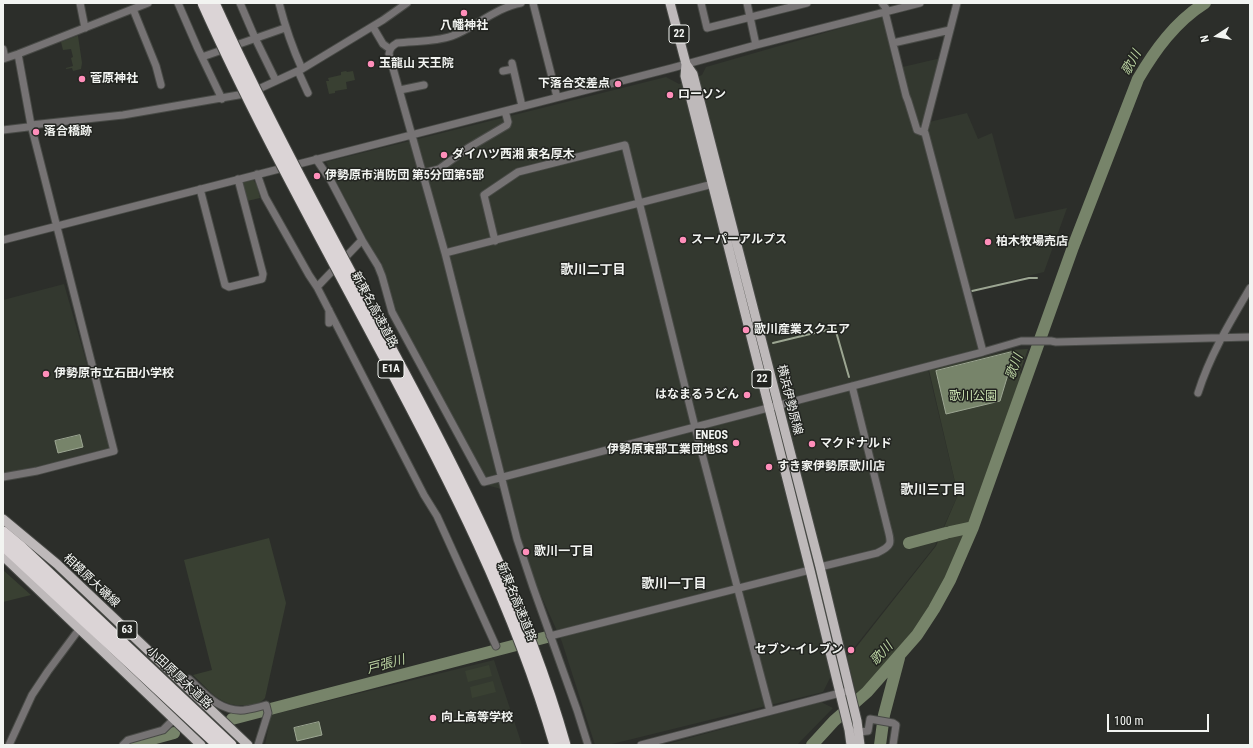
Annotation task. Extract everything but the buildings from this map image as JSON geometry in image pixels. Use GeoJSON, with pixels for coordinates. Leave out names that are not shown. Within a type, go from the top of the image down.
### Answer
{"type":"FeatureCollection","features":[{"type":"Feature","properties":{"kind":"highway","name":"新東名高速道路"},"geometry":{"type":"LineString","coordinates":[[203,3],[226,55],[260,124],[412,410],[464,514],[498,588],[518,638],[555,745]]}},
{"type":"Feature","properties":{"kind":"highway","name":"新東名高速道路"},"geometry":{"type":"LineString","coordinates":[[214,3],[235,50],[270,120],[424,410],[480,523],[531,642],[565,745]]}},
{"type":"Feature","properties":{"kind":"highway","name":"小田原厚木道路"},"geometry":{"type":"LineString","coordinates":[[3,532],[27,552],[231,745]]}},
{"type":"Feature","properties":{"kind":"highway","name":"小田原厚木道路"},"geometry":{"type":"LineString","coordinates":[[3,544],[218,745]]}},
{"type":"Feature","properties":{"kind":"main road","name":"横浜伊勢原線"},"geometry":{"type":"LineString","coordinates":[[670,3],[686,64],[685,76],[810,570],[849,730],[851,745]]}},
{"type":"Feature","properties":{"kind":"main road","name":"横浜伊勢原線"},"geometry":{"type":"LineString","coordinates":[[686,64],[693,74],[820,568],[857,721],[860,745]]}},
{"type":"Feature","properties":{"kind":"main road","name":"相模原大磯線"},"geometry":{"type":"LineString","coordinates":[[3,518],[57,564],[248,745]]}},
{"type":"Feature","properties":{"kind":"main road"},"geometry":{"type":"LineString","coordinates":[[3,556],[174,719],[195,743]]}},
{"type":"Feature","properties":{"kind":"street"},"geometry":{"type":"LineString","coordinates":[[80,3],[85,28]]}},
{"type":"Feature","properties":{"kind":"street"},"geometry":{"type":"LineString","coordinates":[[3,49],[4,59],[148,3]]}},
{"type":"Feature","properties":{"kind":"street"},"geometry":{"type":"LineString","coordinates":[[178,3],[222,99]]}},
{"type":"Feature","properties":{"kind":"street"},"geometry":{"type":"LineString","coordinates":[[240,3],[276,81]]}},
{"type":"Feature","properties":{"kind":"street"},"geometry":{"type":"LineString","coordinates":[[279,3],[285,28],[300,70],[305,91]]}},
{"type":"Feature","properties":{"kind":"street"},"geometry":{"type":"LineString","coordinates":[[3,130],[28,127],[31,125],[123,115],[250,93],[300,70],[372,27],[399,10],[407,3]]}},
{"type":"Feature","properties":{"kind":"street"},"geometry":{"type":"LineString","coordinates":[[521,3],[509,5],[453,35],[442,39],[397,43],[390,49],[389,54],[445,253],[517,539],[588,745]]}},
{"type":"Feature","properties":{"kind":"street"},"geometry":{"type":"LineString","coordinates":[[533,3],[557,97]]}},
{"type":"Feature","properties":{"kind":"street"},"geometry":{"type":"LineString","coordinates":[[701,3],[707,28],[807,3]]}},
{"type":"Feature","properties":{"kind":"street"},"geometry":{"type":"LineString","coordinates":[[747,3],[756,45]]}},
{"type":"Feature","properties":{"kind":"street"},"geometry":{"type":"LineString","coordinates":[[882,3],[886,11],[906,96],[916,130],[925,133]]}},
{"type":"Feature","properties":{"kind":"street"},"geometry":{"type":"LineString","coordinates":[[3,240],[920,3]]}},
{"type":"Feature","properties":{"kind":"street"},"geometry":{"type":"LineString","coordinates":[[956,3],[924,131],[983,352]]}},
{"type":"Feature","properties":{"kind":"street"},"geometry":{"type":"LineString","coordinates":[[133,9],[156,66],[161,85]]}},
{"type":"Feature","properties":{"kind":"street"},"geometry":{"type":"LineString","coordinates":[[372,27],[383,44],[390,49]]}},
{"type":"Feature","properties":{"kind":"street"},"geometry":{"type":"LineString","coordinates":[[202,57],[285,28]]}},
{"type":"Feature","properties":{"kind":"street"},"geometry":{"type":"LineString","coordinates":[[893,44],[950,30]]}},
{"type":"Feature","properties":{"kind":"street"},"geometry":{"type":"LineString","coordinates":[[3,477],[114,451],[31,125],[18,54]]}},
{"type":"Feature","properties":{"kind":"street"},"geometry":{"type":"LineString","coordinates":[[503,71],[513,66],[522,106]]}},
{"type":"Feature","properties":{"kind":"street"},"geometry":{"type":"LineString","coordinates":[[400,90],[424,85]]}},
{"type":"Feature","properties":{"kind":"street"},"geometry":{"type":"LineString","coordinates":[[423,173],[439,169],[468,148],[506,125],[508,122],[505,111]]}},
{"type":"Feature","properties":{"kind":"street"},"geometry":{"type":"LineString","coordinates":[[495,241],[484,195],[518,172],[625,145],[695,427],[770,711]]}},
{"type":"Feature","properties":{"kind":"street"},"geometry":{"type":"LineString","coordinates":[[316,159],[331,181],[362,240],[378,266],[392,312],[484,482],[1021,341],[1056,342],[1250,337]]}},
{"type":"Feature","properties":{"kind":"street"},"geometry":{"type":"LineString","coordinates":[[257,174],[265,197],[317,287],[424,494],[437,516],[496,646]]}},
{"type":"Feature","properties":{"kind":"street"},"geometry":{"type":"LineString","coordinates":[[200,189],[225,285],[229,287],[262,279],[264,274],[238,179]]}},
{"type":"Feature","properties":{"kind":"street"},"geometry":{"type":"LineString","coordinates":[[445,253],[713,184]]}},
{"type":"Feature","properties":{"kind":"street"},"geometry":{"type":"LineString","coordinates":[[317,287],[362,240]]}},
{"type":"Feature","properties":{"kind":"street"},"geometry":{"type":"LineString","coordinates":[[1198,393],[1203,376],[1220,338],[1250,288]]}},
{"type":"Feature","properties":{"kind":"street"},"geometry":{"type":"LineString","coordinates":[[328,323],[329,310]]}},
{"type":"Feature","properties":{"kind":"street"},"geometry":{"type":"LineString","coordinates":[[820,568],[878,553],[890,545],[887,526],[852,386]]}},
{"type":"Feature","properties":{"kind":"street"},"geometry":{"type":"LineString","coordinates":[[3,481],[13,478],[14,474]]}},
{"type":"Feature","properties":{"kind":"street"},"geometry":{"type":"LineString","coordinates":[[550,636],[810,570]]}},
{"type":"Feature","properties":{"kind":"street"},"geometry":{"type":"LineString","coordinates":[[9,745],[32,696],[48,671],[80,628]]}},
{"type":"Feature","properties":{"kind":"street"},"geometry":{"type":"LineString","coordinates":[[181,682],[190,679],[214,702],[233,710],[244,710],[266,705],[265,725],[258,745]]}},
{"type":"Feature","properties":{"kind":"street"},"geometry":{"type":"LineString","coordinates":[[641,745],[840,693],[850,693]]}},
{"type":"Feature","properties":{"kind":"street"},"geometry":{"type":"LineString","coordinates":[[124,745],[128,740],[163,730],[174,719]]}},
{"type":"Feature","properties":{"kind":"street"},"geometry":{"type":"LineString","coordinates":[[859,732],[868,731],[870,719],[893,723],[896,725],[893,745]]}},
{"type":"Feature","properties":{"kind":"shaded area"},"geometry":{"type":"Polygon","coordinates":[[[883,16],[894,69],[941,58],[925,123],[967,113],[978,139],[992,133],[1015,219],[1067,208],[1044,272],[964,292],[979,350],[928,369],[958,495],[935,546],[850,653],[846,655],[830,678],[823,692],[608,745],[595,745],[562,642],[529,569],[509,491],[486,485],[400,320],[395,320],[381,261],[378,261],[326,162],[666,77],[679,84],[702,75],[706,67],[883,16]]]}},
{"type":"Feature","properties":{"kind":"shaded area","name":"伊勢原市立石田小学校"},"geometry":{"type":"Polygon","coordinates":[[[64,284],[111,448],[109,450],[39,468],[32,467],[3,474],[3,300],[64,284]]]}},
{"type":"Feature","properties":{"kind":"shaded area"},"geometry":{"type":"Polygon","coordinates":[[[1012,352],[1013,358],[1000,401],[946,414],[936,371],[1012,352]]]}},
{"type":"Feature","properties":{"kind":"shaded area"},"geometry":{"type":"Polygon","coordinates":[[[80,435],[83,447],[58,453],[55,441],[80,435]]]}},
{"type":"Feature","properties":{"kind":"shaded area"},"geometry":{"type":"Polygon","coordinates":[[[494,660],[522,745],[265,745],[271,715],[494,660]]]}},
{"type":"Feature","properties":{"kind":"shaded area"},"geometry":{"type":"Polygon","coordinates":[[[821,702],[833,708],[797,745],[664,745],[821,702]]]}},
{"type":"Feature","properties":{"kind":"shaded area"},"geometry":{"type":"Polygon","coordinates":[[[319,722],[322,735],[297,741],[294,728],[319,722]]]}},
{"type":"Feature","properties":{"kind":"green space"},"geometry":{"type":"Polygon","coordinates":[[[77,36],[82,63],[81,69],[73,71],[72,68],[66,69],[73,66],[71,49],[63,50],[61,42],[77,36]]]}},
{"type":"Feature","properties":{"kind":"green space"},"geometry":{"type":"Polygon","coordinates":[[[353,71],[355,80],[346,82],[347,89],[335,91],[335,93],[329,94],[326,81],[329,81],[328,78],[341,75],[341,72],[353,71]]]}},
{"type":"Feature","properties":{"kind":"green space"},"geometry":{"type":"Polygon","coordinates":[[[253,179],[257,186],[260,198],[247,201],[242,183],[253,179]]]}},
{"type":"Feature","properties":{"kind":"green space","name":"歌川公園"},"geometry":{"type":"Polygon","coordinates":[[[1028,349],[1020,372],[1021,376],[982,491],[951,572],[935,603],[925,618],[858,696],[856,694],[847,656],[854,650],[936,546],[958,495],[929,370],[1012,350],[1028,349]]]}},
{"type":"Feature","properties":{"kind":"green space"},"geometry":{"type":"Polygon","coordinates":[[[269,538],[286,603],[265,698],[253,705],[231,704],[217,698],[193,675],[212,670],[184,560],[269,538]]]}},
{"type":"Feature","properties":{"kind":"green space"},"geometry":{"type":"Polygon","coordinates":[[[3,570],[31,595],[3,602],[3,570]]]}},
{"type":"Feature","properties":{"kind":"green space"},"geometry":{"type":"Polygon","coordinates":[[[489,665],[492,676],[468,682],[465,671],[489,665]]]}},
{"type":"Feature","properties":{"kind":"green space"},"geometry":{"type":"Polygon","coordinates":[[[493,681],[496,692],[472,698],[470,687],[493,681]]]}},
{"type":"Feature","properties":{"kind":"waterway","name":"歌川"},"geometry":{"type":"LineString","coordinates":[[812,745],[834,721],[867,692],[917,635],[934,609],[950,580],[973,527],[1073,247],[1138,79],[1151,58],[1167,37],[1184,19],[1205,3]]}},
{"type":"Feature","properties":{"kind":"waterway"},"geometry":{"type":"LineString","coordinates":[[972,291],[1029,278],[1037,278]]}},
{"type":"Feature","properties":{"kind":"waterway"},"geometry":{"type":"LineString","coordinates":[[773,343],[835,328],[849,377]]}},
{"type":"Feature","properties":{"kind":"waterway","name":"戸張川"},"geometry":{"type":"LineString","coordinates":[[950,532],[973,527]]}},
{"type":"Feature","properties":{"kind":"waterway","name":"戸張川"},"geometry":{"type":"LineString","coordinates":[[909,543],[946,533]]}},
{"type":"Feature","properties":{"kind":"waterway","name":"戸張川"},"geometry":{"type":"LineString","coordinates":[[232,719],[547,637]]}},
{"type":"Feature","properties":{"kind":"waterway"},"geometry":{"type":"LineString","coordinates":[[880,745],[884,715],[899,658]]}},
{"type":"Feature","properties":{"kind":"waterway","name":"戸張川"},"geometry":{"type":"LineString","coordinates":[[130,745],[174,733]]}},
{"type":"Feature","properties":{"kind":"place","name":"八幡神社"},"geometry":{"type":"Point","coordinates":[464,13]}},
{"type":"Feature","properties":{"kind":"place","name":"玉龍山 天王院"},"geometry":{"type":"Point","coordinates":[371,64]}},
{"type":"Feature","properties":{"kind":"place","name":"菅原神社"},"geometry":{"type":"Point","coordinates":[82,79]}},
{"type":"Feature","properties":{"kind":"place","name":"下落合交差点"},"geometry":{"type":"Point","coordinates":[618,84]}},
{"type":"Feature","properties":{"kind":"place","name":"ローソン"},"geometry":{"type":"Point","coordinates":[670,95]}},
{"type":"Feature","properties":{"kind":"place","name":"落合橋跡"},"geometry":{"type":"Point","coordinates":[36,132]}},
{"type":"Feature","properties":{"kind":"place","name":"ダイハツ西湘 東名厚木"},"geometry":{"type":"Point","coordinates":[444,155]}},
{"type":"Feature","properties":{"kind":"place","name":"伊勢原市消防団 第5分団第5部"},"geometry":{"type":"Point","coordinates":[317,176]}},
{"type":"Feature","properties":{"kind":"place","name":"スーパーアルプス"},"geometry":{"type":"Point","coordinates":[683,240]}},
{"type":"Feature","properties":{"kind":"place","name":"柏木牧場売店"},"geometry":{"type":"Point","coordinates":[988,242]}},
{"type":"Feature","properties":{"kind":"place","name":"歌川産業スクエア"},"geometry":{"type":"Point","coordinates":[746,330]}},
{"type":"Feature","properties":{"kind":"place","name":"伊勢原市立石田小学校"},"geometry":{"type":"Point","coordinates":[46,374]}},
{"type":"Feature","properties":{"kind":"place","name":"はなまるうどん"},"geometry":{"type":"Point","coordinates":[747,395]}},
{"type":"Feature","properties":{"kind":"place","name":"ENEOS 伊勢原東部工業団地SS"},"geometry":{"type":"Point","coordinates":[736,443]}},
{"type":"Feature","properties":{"kind":"place","name":"マクドナルド"},"geometry":{"type":"Point","coordinates":[812,444]}},
{"type":"Feature","properties":{"kind":"place","name":"すき家伊勢原歌川店"},"geometry":{"type":"Point","coordinates":[769,467]}},
{"type":"Feature","properties":{"kind":"place","name":"歌川一丁目"},"geometry":{"type":"Point","coordinates":[526,552]}},
{"type":"Feature","properties":{"kind":"place","name":"セブン-イレブン"},"geometry":{"type":"Point","coordinates":[851,650]}},
{"type":"Feature","properties":{"kind":"place","name":"向上高等学校"},"geometry":{"type":"Point","coordinates":[433,718]}},
{"type":"Feature","properties":{"kind":"district","name":"歌川二丁目"},"geometry":{"type":"Point","coordinates":[593,271]}},
{"type":"Feature","properties":{"kind":"district","name":"歌川三丁目"},"geometry":{"type":"Point","coordinates":[933,491]}},
{"type":"Feature","properties":{"kind":"district","name":"歌川一丁目"},"geometry":{"type":"Point","coordinates":[674,585]}}]}
